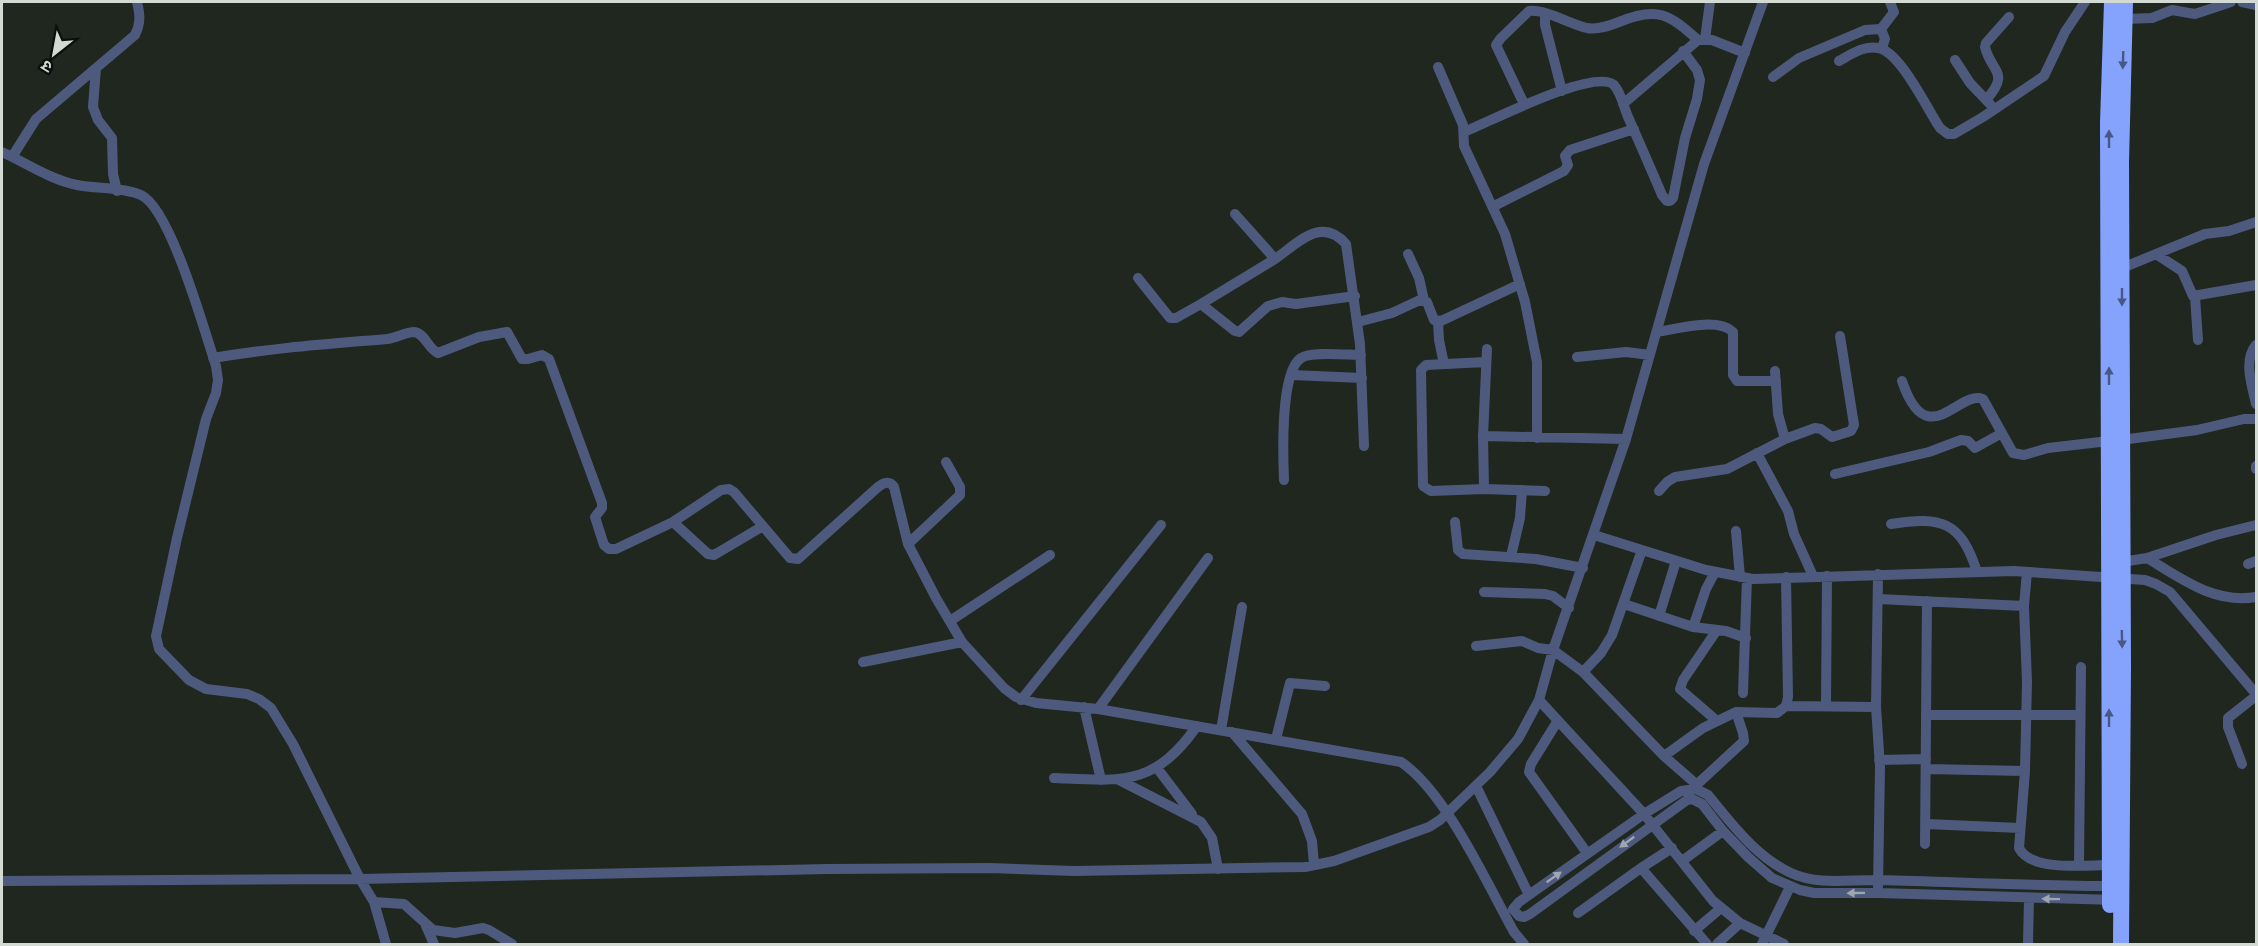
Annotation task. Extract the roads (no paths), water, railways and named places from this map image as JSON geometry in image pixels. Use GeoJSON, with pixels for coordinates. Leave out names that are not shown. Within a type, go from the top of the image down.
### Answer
{"type":"FeatureCollection","features":[{"type":"Feature","properties":{"kind":"highway"},"geometry":{"type":"LineString","coordinates":[[2109,945],[2115,893],[2115,440],[2109,122],[2112,2]]}},
{"type":"Feature","properties":{"kind":"highway"},"geometry":{"type":"LineString","coordinates":[[2121,945],[2115,893],[2109,866],[2115,578],[2122,562],[2115,440],[2122,268],[2122,106],[2125,2]]}},
{"type":"Feature","properties":{"kind":"street"},"geometry":{"type":"LineString","coordinates":[[12,157],[36,119],[135,35],[141,16],[137,2]]}},
{"type":"Feature","properties":{"kind":"street"},"geometry":{"type":"LineString","coordinates":[[1623,104],[1683,51],[1701,40],[1710,2]]}},
{"type":"Feature","properties":{"kind":"street"},"geometry":{"type":"LineString","coordinates":[[2,881],[360,879],[874,869],[989,868],[1074,871],[1218,869],[1314,865],[1334,861],[1429,827],[1448,813],[1476,786],[1518,739],[1539,700],[1626,439],[1704,164],[1763,2]]}},
{"type":"Feature","properties":{"kind":"street"},"geometry":{"type":"LineString","coordinates":[[1773,77],[1799,57],[1865,30],[1881,28],[1894,12],[1890,2]]}},
{"type":"Feature","properties":{"kind":"street"},"geometry":{"type":"LineString","coordinates":[[1839,61],[1864,49],[1882,48],[1894,56],[1903,67],[1940,128],[1948,134],[1961,131],[2044,76],[2065,32],[2085,2]]}},
{"type":"Feature","properties":{"kind":"street"},"geometry":{"type":"LineString","coordinates":[[2124,19],[2152,18],[2172,10],[2195,14],[2231,2]]}},
{"type":"Feature","properties":{"kind":"street"},"geometry":{"type":"LineString","coordinates":[[2242,2],[2256,5]]}},
{"type":"Feature","properties":{"kind":"street"},"geometry":{"type":"LineString","coordinates":[[1524,104],[1498,52],[1497,42],[1529,11],[1589,28],[1598,28],[1649,12],[1660,14],[1671,17],[1701,40],[1745,53]]}},
{"type":"Feature","properties":{"kind":"street"},"geometry":{"type":"LineString","coordinates":[[1545,15],[1545,25],[1562,91]]}},
{"type":"Feature","properties":{"kind":"street"},"geometry":{"type":"LineString","coordinates":[[1986,100],[1995,90],[1998,80],[1998,71],[1985,47],[1986,43],[2009,17]]}},
{"type":"Feature","properties":{"kind":"street"},"geometry":{"type":"LineString","coordinates":[[1881,28],[1885,39],[1882,48]]}},
{"type":"Feature","properties":{"kind":"street"},"geometry":{"type":"LineString","coordinates":[[1464,132],[1524,104],[1562,91],[1603,81],[1613,84],[1662,195],[1667,201],[1672,200],[1700,80],[1699,74],[1683,51]]}},
{"type":"Feature","properties":{"kind":"street"},"geometry":{"type":"LineString","coordinates":[[1955,60],[1970,83],[1994,109]]}},
{"type":"Feature","properties":{"kind":"street"},"geometry":{"type":"LineString","coordinates":[[1438,67],[1463,125],[1464,146],[1494,206],[1505,234],[1520,284],[1533,334],[1537,362],[1537,438]]}},
{"type":"Feature","properties":{"kind":"street"},"geometry":{"type":"LineString","coordinates":[[96,68],[93,107],[98,120],[112,138],[113,174],[117,191]]}},
{"type":"Feature","properties":{"kind":"street"},"geometry":{"type":"LineString","coordinates":[[1494,206],[1564,171],[1568,165],[1565,156],[1570,150],[1634,129]]}},
{"type":"Feature","properties":{"kind":"street"},"geometry":{"type":"LineString","coordinates":[[2,152],[66,182],[142,196],[158,212],[191,289],[218,380],[206,418],[174,549],[156,636],[159,649],[189,680],[197,685],[206,689],[247,694],[271,708],[293,744],[360,879],[374,902],[386,945]]}},
{"type":"Feature","properties":{"kind":"street"},"geometry":{"type":"LineString","coordinates":[[1235,214],[1275,259]]}},
{"type":"Feature","properties":{"kind":"street"},"geometry":{"type":"LineString","coordinates":[[2122,268],[2205,234],[2229,231],[2256,222]]}},
{"type":"Feature","properties":{"kind":"street"},"geometry":{"type":"LineString","coordinates":[[1138,278],[1170,318],[1176,318],[1275,259],[1312,232],[1326,232],[1341,239],[1346,244],[1358,322],[1364,446]]}},
{"type":"Feature","properties":{"kind":"street"},"geometry":{"type":"LineString","coordinates":[[1408,254],[1419,278],[1424,300],[1432,317],[1438,321]]}},
{"type":"Feature","properties":{"kind":"street"},"geometry":{"type":"LineString","coordinates":[[2156,254],[2182,270],[2191,294],[2195,297],[2198,340]]}},
{"type":"Feature","properties":{"kind":"street"},"geometry":{"type":"LineString","coordinates":[[1438,321],[1520,284]]}},
{"type":"Feature","properties":{"kind":"street"},"geometry":{"type":"LineString","coordinates":[[2195,297],[2256,285]]}},
{"type":"Feature","properties":{"kind":"street"},"geometry":{"type":"LineString","coordinates":[[1201,304],[1239,332],[1268,306],[1282,302],[1296,304],[1355,296]]}},
{"type":"Feature","properties":{"kind":"street"},"geometry":{"type":"LineString","coordinates":[[1358,322],[1392,313],[1424,300]]}},
{"type":"Feature","properties":{"kind":"street"},"geometry":{"type":"LineString","coordinates":[[1438,321],[1444,364]]}},
{"type":"Feature","properties":{"kind":"street"},"geometry":{"type":"LineString","coordinates":[[1657,333],[1697,325],[1729,329],[1733,333],[1733,375],[1737,381],[1776,376],[1778,414],[1785,439]]}},
{"type":"Feature","properties":{"kind":"street"},"geometry":{"type":"LineString","coordinates":[[213,358],[306,344],[392,338],[414,332],[421,335],[434,352],[438,353],[479,337],[507,332],[518,355],[522,358],[528,359],[542,355],[549,359],[602,503],[602,508],[595,517],[606,548],[616,549],[673,522],[721,489],[725,489],[734,492],[790,558],[798,559],[878,487],[889,483],[894,487],[908,544],[950,621],[962,642],[1004,688],[1021,700],[1098,709],[1401,762],[1416,774],[1448,813],[1514,932],[1524,945]]}},
{"type":"Feature","properties":{"kind":"street"},"geometry":{"type":"LineString","coordinates":[[1659,491],[1675,477],[1726,469],[1785,439],[1815,428],[1821,429],[1832,437],[1853,428],[1840,336]]}},
{"type":"Feature","properties":{"kind":"street"},"geometry":{"type":"LineString","coordinates":[[2256,345],[2251,352],[2248,364],[2256,404]]}},
{"type":"Feature","properties":{"kind":"street"},"geometry":{"type":"LineString","coordinates":[[1484,489],[1483,436],[1487,349]]}},
{"type":"Feature","properties":{"kind":"street"},"geometry":{"type":"LineString","coordinates":[[1577,357],[1626,352],[1650,355]]}},
{"type":"Feature","properties":{"kind":"street"},"geometry":{"type":"LineString","coordinates":[[1284,480],[1284,422],[1287,392],[1299,358],[1361,355]]}},
{"type":"Feature","properties":{"kind":"street"},"geometry":{"type":"LineString","coordinates":[[1486,362],[1426,365],[1421,370],[1423,486],[1431,491],[1484,489],[1545,492]]}},
{"type":"Feature","properties":{"kind":"street"},"geometry":{"type":"LineString","coordinates":[[1292,375],[1362,378]]}},
{"type":"Feature","properties":{"kind":"street"},"geometry":{"type":"LineString","coordinates":[[1902,381],[1909,401],[1918,411],[1926,415],[1943,415],[1972,398],[1983,399],[2013,453],[2024,455],[2048,448],[2198,430],[2244,419],[2256,419]]}},
{"type":"Feature","properties":{"kind":"street"},"geometry":{"type":"LineString","coordinates":[[1835,474],[1929,452],[1961,440],[1968,441],[1975,448],[2002,433]]}},
{"type":"Feature","properties":{"kind":"street"},"geometry":{"type":"LineString","coordinates":[[1483,436],[1626,439]]}},
{"type":"Feature","properties":{"kind":"street"},"geometry":{"type":"LineString","coordinates":[[1757,453],[1790,516],[1794,534],[1813,576]]}},
{"type":"Feature","properties":{"kind":"street"},"geometry":{"type":"LineString","coordinates":[[908,544],[960,495],[960,487],[946,462]]}},
{"type":"Feature","properties":{"kind":"street"},"geometry":{"type":"LineString","coordinates":[[1511,556],[1520,518],[1522,490]]}},
{"type":"Feature","properties":{"kind":"street"},"geometry":{"type":"LineString","coordinates":[[1891,524],[1924,519],[1951,527],[1958,533],[1972,555],[1977,572]]}},
{"type":"Feature","properties":{"kind":"street"},"geometry":{"type":"LineString","coordinates":[[673,522],[708,554],[714,555],[763,526]]}},
{"type":"Feature","properties":{"kind":"street"},"geometry":{"type":"LineString","coordinates":[[1455,522],[1460,553],[1511,556],[1583,568]]}},
{"type":"Feature","properties":{"kind":"street"},"geometry":{"type":"LineString","coordinates":[[1021,700],[1161,525]]}},
{"type":"Feature","properties":{"kind":"street"},"geometry":{"type":"LineString","coordinates":[[2122,562],[2147,558],[2256,525]]}},
{"type":"Feature","properties":{"kind":"street"},"geometry":{"type":"LineString","coordinates":[[1736,531],[1744,578],[1746,638],[1743,693]]}},
{"type":"Feature","properties":{"kind":"street"},"geometry":{"type":"LineString","coordinates":[[1594,535],[1676,561],[1744,578],[2027,572],[2145,580],[2170,592],[2256,695],[2228,718],[2228,727],[2242,764]]}},
{"type":"Feature","properties":{"kind":"street"},"geometry":{"type":"LineString","coordinates":[[1583,672],[1601,653],[1612,635],[1642,550]]}},
{"type":"Feature","properties":{"kind":"street"},"geometry":{"type":"LineString","coordinates":[[950,621],[1050,555]]}},
{"type":"Feature","properties":{"kind":"street"},"geometry":{"type":"LineString","coordinates":[[1098,709],[1209,558]]}},
{"type":"Feature","properties":{"kind":"street"},"geometry":{"type":"LineString","coordinates":[[2147,558],[2210,593],[2234,598],[2256,597]]}},
{"type":"Feature","properties":{"kind":"street"},"geometry":{"type":"LineString","coordinates":[[1659,616],[1676,561]]}},
{"type":"Feature","properties":{"kind":"street"},"geometry":{"type":"LineString","coordinates":[[1693,627],[1706,589],[1715,572]]}},
{"type":"Feature","properties":{"kind":"street"},"geometry":{"type":"LineString","coordinates":[[2027,572],[2024,606],[2027,682],[2025,771],[2019,848],[2028,859],[2043,865],[2109,866]]}},
{"type":"Feature","properties":{"kind":"street"},"geometry":{"type":"LineString","coordinates":[[1878,574],[1876,707],[1879,760],[1878,893]]}},
{"type":"Feature","properties":{"kind":"street"},"geometry":{"type":"LineString","coordinates":[[1826,706],[1827,576]]}},
{"type":"Feature","properties":{"kind":"street"},"geometry":{"type":"LineString","coordinates":[[1786,577],[1788,697],[1786,706]]}},
{"type":"Feature","properties":{"kind":"street"},"geometry":{"type":"LineString","coordinates":[[1484,592],[1545,594],[1569,608]]}},
{"type":"Feature","properties":{"kind":"street"},"geometry":{"type":"LineString","coordinates":[[1878,599],[2024,606]]}},
{"type":"Feature","properties":{"kind":"street"},"geometry":{"type":"LineString","coordinates":[[1925,844],[1927,601]]}},
{"type":"Feature","properties":{"kind":"street"},"geometry":{"type":"LineString","coordinates":[[1624,604],[1693,627],[1726,631],[1746,638]]}},
{"type":"Feature","properties":{"kind":"street"},"geometry":{"type":"LineString","coordinates":[[1242,607],[1226,731],[1302,814],[1312,841],[1314,865]]}},
{"type":"Feature","properties":{"kind":"street"},"geometry":{"type":"LineString","coordinates":[[1717,630],[1683,680],[1680,689],[1717,721]]}},
{"type":"Feature","properties":{"kind":"street"},"geometry":{"type":"LineString","coordinates":[[1476,646],[1522,641],[1538,648],[1554,650],[1583,672],[1694,786],[1708,795],[1743,837],[1780,868],[1792,874],[1815,881],[1878,880],[2115,893]]}},
{"type":"Feature","properties":{"kind":"street"},"geometry":{"type":"LineString","coordinates":[[862,662],[962,642]]}},
{"type":"Feature","properties":{"kind":"street"},"geometry":{"type":"LineString","coordinates":[[2079,865],[2080,667]]}},
{"type":"Feature","properties":{"kind":"street"},"geometry":{"type":"LineString","coordinates":[[1276,739],[1290,683],[1293,681],[1325,686]]}},
{"type":"Feature","properties":{"kind":"street"},"geometry":{"type":"LineString","coordinates":[[1539,700],[1644,814],[1706,894],[1764,941],[1784,945]]}},
{"type":"Feature","properties":{"kind":"street"},"geometry":{"type":"LineString","coordinates":[[1664,756],[1696,732],[1736,712],[1777,713],[1786,706],[1876,707]]}},
{"type":"Feature","properties":{"kind":"street"},"geometry":{"type":"LineString","coordinates":[[1084,707],[1101,780]]}},
{"type":"Feature","properties":{"kind":"street"},"geometry":{"type":"LineString","coordinates":[[1694,786],[1687,800],[1530,914],[1520,916],[1513,909],[1515,905],[1644,814],[1681,791],[1694,786],[1744,741],[1736,712]]}},
{"type":"Feature","properties":{"kind":"street"},"geometry":{"type":"LineString","coordinates":[[1926,715],[2080,715]]}},
{"type":"Feature","properties":{"kind":"street"},"geometry":{"type":"LineString","coordinates":[[1557,722],[1531,764],[1529,772],[1587,854]]}},
{"type":"Feature","properties":{"kind":"street"},"geometry":{"type":"LineString","coordinates":[[1054,778],[1119,780],[1156,768],[1180,749],[1197,726]]}},
{"type":"Feature","properties":{"kind":"street"},"geometry":{"type":"LineString","coordinates":[[1879,760],[2025,771]]}},
{"type":"Feature","properties":{"kind":"street"},"geometry":{"type":"LineString","coordinates":[[1156,768],[1194,817]]}},
{"type":"Feature","properties":{"kind":"street"},"geometry":{"type":"LineString","coordinates":[[1119,780],[1194,817],[1206,826],[1218,869]]}},
{"type":"Feature","properties":{"kind":"street"},"geometry":{"type":"LineString","coordinates":[[1476,786],[1529,895]]}},
{"type":"Feature","properties":{"kind":"street"},"geometry":{"type":"LineString","coordinates":[[1687,800],[1695,800],[1702,804],[1723,831],[1772,878],[1790,887],[1814,893],[2029,898],[2115,893]]}},
{"type":"Feature","properties":{"kind":"street"},"geometry":{"type":"LineString","coordinates":[[1926,824],[2020,828]]}},
{"type":"Feature","properties":{"kind":"street"},"geometry":{"type":"LineString","coordinates":[[1682,861],[1723,831]]}},
{"type":"Feature","properties":{"kind":"street"},"geometry":{"type":"LineString","coordinates":[[1578,913],[1672,848]]}},
{"type":"Feature","properties":{"kind":"street"},"geometry":{"type":"LineString","coordinates":[[1641,868],[1707,945]]}},
{"type":"Feature","properties":{"kind":"street"},"geometry":{"type":"LineString","coordinates":[[1764,941],[1790,887]]}},
{"type":"Feature","properties":{"kind":"street"},"geometry":{"type":"LineString","coordinates":[[2028,945],[2029,898]]}},
{"type":"Feature","properties":{"kind":"street"},"geometry":{"type":"LineString","coordinates":[[374,902],[404,904],[433,930],[448,933],[483,928],[512,945]]}},
{"type":"Feature","properties":{"kind":"street"},"geometry":{"type":"LineString","coordinates":[[1694,931],[1721,908]]}},
{"type":"Feature","properties":{"kind":"street"},"geometry":{"type":"LineString","coordinates":[[1717,945],[1740,923]]}},
{"type":"Feature","properties":{"kind":"street"},"geometry":{"type":"LineString","coordinates":[[426,925],[434,945]]}}]}
